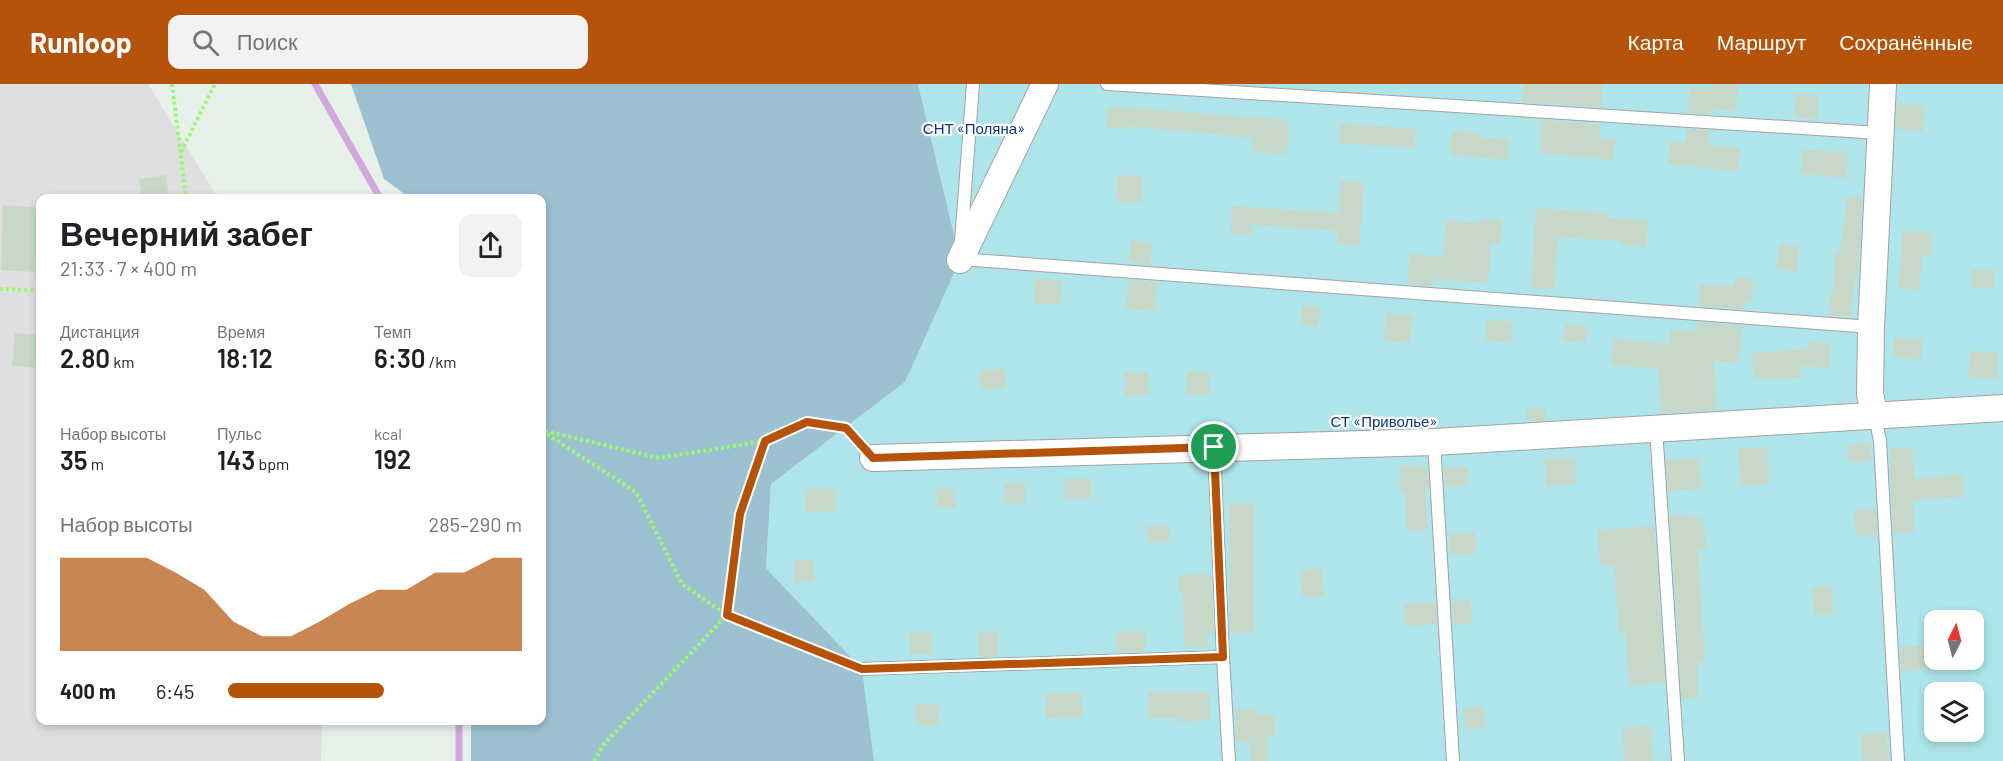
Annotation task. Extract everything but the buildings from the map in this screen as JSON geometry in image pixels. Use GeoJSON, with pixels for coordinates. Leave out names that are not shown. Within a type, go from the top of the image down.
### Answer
{"type":"FeatureCollection","features":[{"type":"Feature","properties":{"kind":"street"},"geometry":{"type":"LineString","coordinates":[[960,260],[1045,84]]}},
{"type":"Feature","properties":{"kind":"street"},"geometry":{"type":"LineString","coordinates":[[1875,416],[1870,394],[1871,327],[1883,84]]}},
{"type":"Feature","properties":{"kind":"street"},"geometry":{"type":"LineString","coordinates":[[873,458],[1434,442],[2003,408]]}},
{"type":"Feature","properties":{"kind":"lane"},"geometry":{"type":"LineString","coordinates":[[973,84],[960,260],[1871,327]]}},
{"type":"Feature","properties":{"kind":"lane"},"geometry":{"type":"LineString","coordinates":[[1107,84],[1879,133]]}},
{"type":"Feature","properties":{"kind":"lane"},"geometry":{"type":"LineString","coordinates":[[1875,416],[1880,441],[1898,761]]}},
{"type":"Feature","properties":{"kind":"lane"},"geometry":{"type":"LineString","coordinates":[[1656,428],[1678,761]]}},
{"type":"Feature","properties":{"kind":"lane"},"geometry":{"type":"LineString","coordinates":[[1434,442],[1453,761]]}},
{"type":"Feature","properties":{"kind":"lane"},"geometry":{"type":"LineString","coordinates":[[1214,447],[1229,761]]}},
{"type":"Feature","properties":{"kind":"lane"},"geometry":{"type":"LineString","coordinates":[[862,669],[1223,657]]}},
{"type":"Feature","properties":{"kind":"path"},"geometry":{"type":"LineString","coordinates":[[172,84],[186,194]]}},
{"type":"Feature","properties":{"kind":"path"},"geometry":{"type":"LineString","coordinates":[[181,152],[215,84]]}},
{"type":"Feature","properties":{"kind":"path"},"geometry":{"type":"LineString","coordinates":[[0,288],[36,290]]}},
{"type":"Feature","properties":{"kind":"path"},"geometry":{"type":"LineString","coordinates":[[546,432],[659,458],[765,441],[807,422],[846,428],[873,458]]}},
{"type":"Feature","properties":{"kind":"path"},"geometry":{"type":"LineString","coordinates":[[546,434],[636,492],[682,584],[727,615],[862,669]]}},
{"type":"Feature","properties":{"kind":"path"},"geometry":{"type":"LineString","coordinates":[[594,761],[604,744],[727,615],[740,514],[765,441]]}},
{"type":"Feature","properties":{"kind":"shaded area"},"geometry":{"type":"Polygon","coordinates":[[[0,84],[148,84],[216,194],[36,194],[36,725],[322,725],[321,761],[0,761],[0,84]]]}},
{"type":"Feature","properties":{"kind":"shaded area"},"geometry":{"type":"Polygon","coordinates":[[[351,84],[918,84],[960,260],[905,382],[771,484],[766,568],[862,669],[874,761],[471,761],[471,725],[546,725],[546,194],[405,194],[384,179],[351,84]]]}},
{"type":"Feature","properties":{"kind":"green space","name":"СТ «Приволье»"},"geometry":{"type":"Polygon","coordinates":[[[918,84],[2003,84],[2003,761],[874,761],[862,669],[766,568],[771,484],[905,382],[960,260],[918,84]]]}},
{"type":"Feature","properties":{"kind":"waterway"},"geometry":{"type":"LineString","coordinates":[[315,84],[378,194]]}},
{"type":"Feature","properties":{"kind":"waterway"},"geometry":{"type":"LineString","coordinates":[[459,725],[459,761]]}},
{"type":"Feature","properties":{"kind":"route"},"geometry":{"type":"LineString","coordinates":[[807,422],[846,428],[873,458],[1214,447],[1223,657],[862,669],[727,615],[740,514],[765,441],[807,422]]}},
{"type":"Feature","properties":{"kind":"park label","name":"СНТ «Поляна»"},"geometry":{"type":"Point","coordinates":[974,129]}}]}
